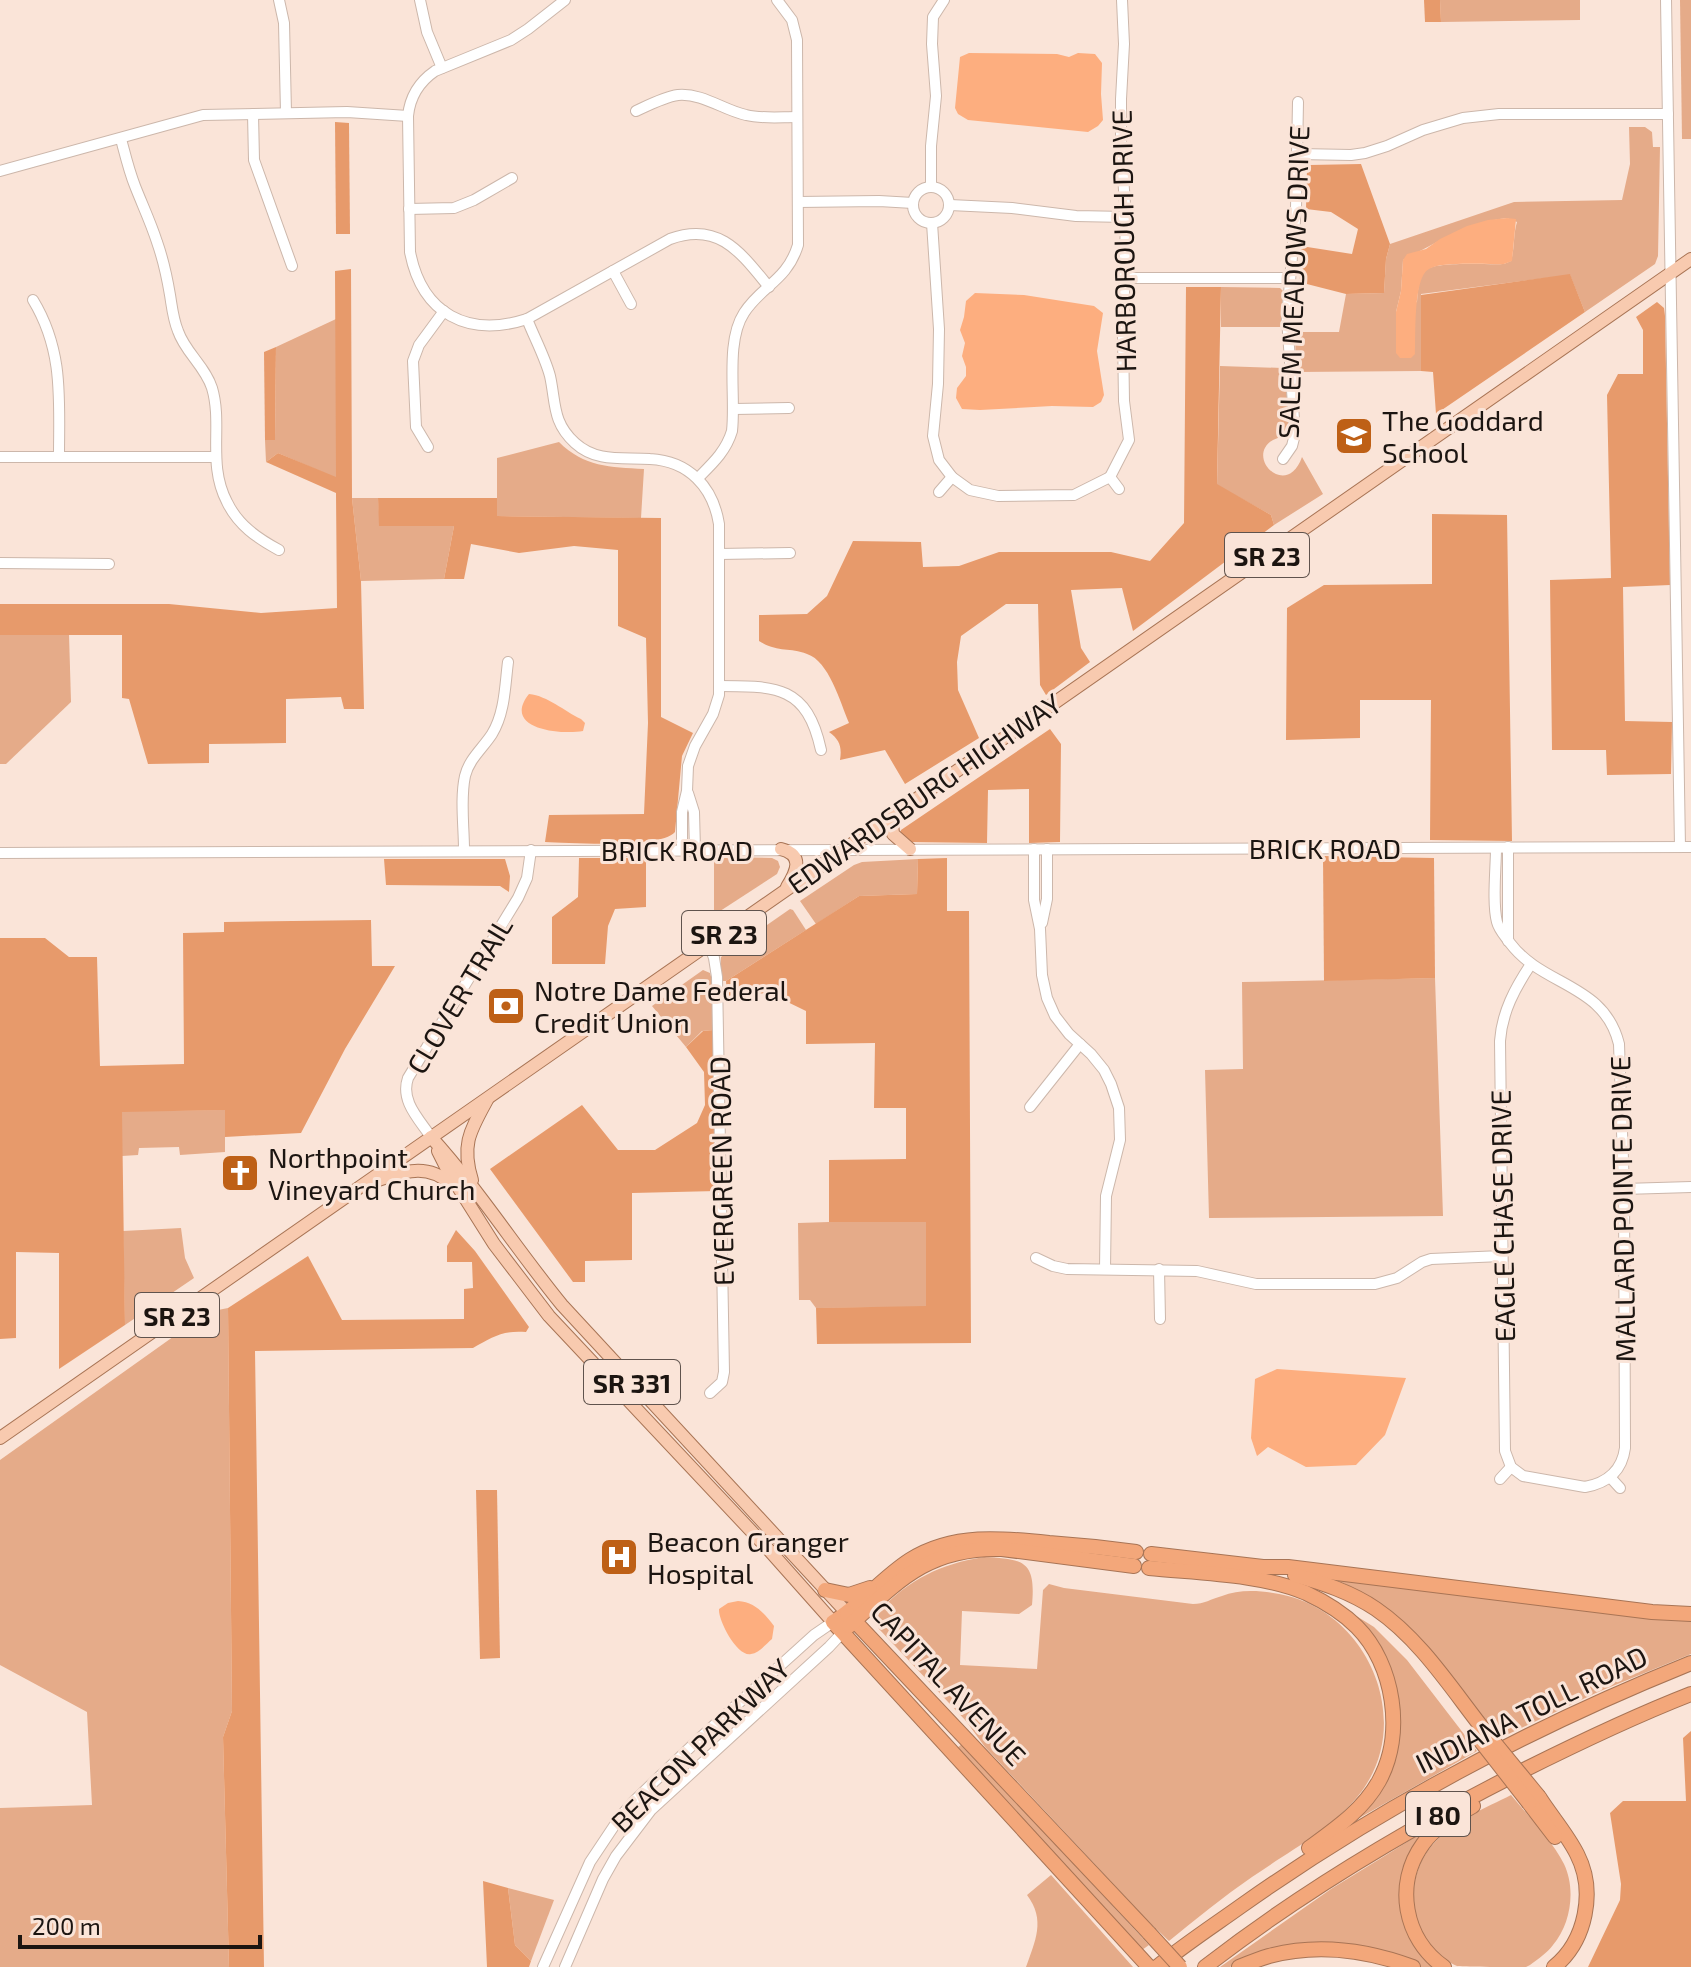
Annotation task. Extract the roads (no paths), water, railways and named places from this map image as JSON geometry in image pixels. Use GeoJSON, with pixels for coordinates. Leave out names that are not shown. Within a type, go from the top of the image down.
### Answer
{"type":"FeatureCollection","features":[{"type":"Feature","properties":{"kind":"highway"},"geometry":{"type":"LineString","coordinates":[[825,1590],[849,1595],[861,1592],[920,1555],[944,1545],[1003,1538],[1314,1589],[1353,1604],[1389,1629],[1412,1653],[1576,1852],[1584,1876],[1586,1909],[1577,1938],[1564,1959],[1554,1967]]}},
{"type":"Feature","properties":{"kind":"highway"},"geometry":{"type":"LineString","coordinates":[[838,1627],[915,1569],[935,1559],[969,1550],[1002,1549],[1288,1567],[1652,1612],[1691,1614]]}},
{"type":"Feature","properties":{"kind":"highway"},"geometry":{"type":"LineString","coordinates":[[1263,1567],[1329,1585],[1374,1608],[1418,1646],[1480,1732]]}},
{"type":"Feature","properties":{"kind":"highway"},"geometry":{"type":"LineString","coordinates":[[851,1617],[888,1577]]}},
{"type":"Feature","properties":{"kind":"highway"},"geometry":{"type":"LineString","coordinates":[[1212,1926],[1244,1894],[1342,1824],[1362,1804],[1379,1780],[1388,1756],[1393,1728],[1392,1699],[1384,1672],[1373,1649],[1357,1627],[1332,1607],[1305,1593],[1272,1582]]}},
{"type":"Feature","properties":{"kind":"highway","name":"CAPITAL AVENUE"},"geometry":{"type":"LineString","coordinates":[[851,1617],[1180,1967]]}},
{"type":"Feature","properties":{"kind":"highway","name":"CAPITAL AVENUE"},"geometry":{"type":"LineString","coordinates":[[838,1627],[1149,1967]]}},
{"type":"Feature","properties":{"kind":"highway","name":"INDIANA TOLL ROAD"},"geometry":{"type":"LineString","coordinates":[[1157,1967],[1339,1839],[1405,1799],[1553,1722],[1691,1663]]}},
{"type":"Feature","properties":{"kind":"highway","name":"INDIANA TOLL ROAD"},"geometry":{"type":"LineString","coordinates":[[1205,1967],[1285,1909],[1397,1837],[1593,1735],[1691,1694]]}},
{"type":"Feature","properties":{"kind":"highway"},"geometry":{"type":"LineString","coordinates":[[1444,1967],[1431,1958],[1417,1940],[1408,1917],[1406,1890],[1411,1863],[1424,1841],[1446,1821],[1553,1762],[1593,1735]]}},
{"type":"Feature","properties":{"kind":"highway"},"geometry":{"type":"LineString","coordinates":[[1534,1800],[1569,1857],[1578,1884],[1578,1908],[1573,1928],[1557,1953],[1542,1967]]}},
{"type":"Feature","properties":{"kind":"highway"},"geometry":{"type":"LineString","coordinates":[[1239,1967],[1269,1956],[1304,1949],[1340,1949],[1371,1954],[1413,1967]]}},
{"type":"Feature","properties":{"kind":"main road","name":"EDWARDSBURG HIGHWAY"},"geometry":{"type":"LineString","coordinates":[[0,1438],[1691,259]]}},
{"type":"Feature","properties":{"kind":"main road"},"geometry":{"type":"LineString","coordinates":[[895,812],[893,834],[910,849]]}},
{"type":"Feature","properties":{"kind":"main road"},"geometry":{"type":"LineString","coordinates":[[781,849],[792,852],[796,864],[785,891]]}},
{"type":"Feature","properties":{"kind":"main road"},"geometry":{"type":"LineString","coordinates":[[470,1194],[466,1144],[488,1098]]}},
{"type":"Feature","properties":{"kind":"main road","name":"CAPITAL AVENUE"},"geometry":{"type":"LineString","coordinates":[[431,1137],[457,1165],[513,1271],[549,1316],[838,1627]]}},
{"type":"Feature","properties":{"kind":"main road"},"geometry":{"type":"LineString","coordinates":[[357,1189],[418,1170],[440,1175],[470,1194]]}},
{"type":"Feature","properties":{"kind":"main road","name":"CAPITAL AVENUE"},"geometry":{"type":"LineString","coordinates":[[470,1194],[562,1305],[851,1617]]}},
{"type":"Feature","properties":{"kind":"street"},"geometry":{"type":"LineString","coordinates":[[279,0],[284,23],[286,113]]}},
{"type":"Feature","properties":{"kind":"street"},"geometry":{"type":"LineString","coordinates":[[420,0],[427,32],[442,68]]}},
{"type":"Feature","properties":{"kind":"street"},"geometry":{"type":"LineString","coordinates":[[565,0],[511,40],[427,77],[413,96],[408,116],[410,252],[413,269],[427,295],[444,311],[463,321],[487,326],[511,324],[527,319],[670,239],[685,235],[707,235],[734,247],[769,287]]}},
{"type":"Feature","properties":{"kind":"street"},"geometry":{"type":"LineString","coordinates":[[698,478],[726,448],[732,431],[733,349],[739,322],[748,307],[785,272],[795,255],[799,235],[797,40],[787,11],[777,0]]}},
{"type":"Feature","properties":{"kind":"street"},"geometry":{"type":"LineString","coordinates":[[931,186],[936,96],[933,17],[944,0]]}},
{"type":"Feature","properties":{"kind":"street","name":"HARBOROUGH DRIVE"},"geometry":{"type":"LineString","coordinates":[[1110,477],[1129,440],[1124,401],[1123,347],[1126,217],[1121,136],[1122,0]]}},
{"type":"Feature","properties":{"kind":"street"},"geometry":{"type":"LineString","coordinates":[[1666,0],[1685,847]]}},
{"type":"Feature","properties":{"kind":"street"},"geometry":{"type":"LineString","coordinates":[[636,111],[670,97],[688,95],[743,115],[797,117]]}},
{"type":"Feature","properties":{"kind":"street","name":"SALEM MEADOWS DRIVE"},"geometry":{"type":"LineString","coordinates":[[1283,459],[1292,446],[1295,434],[1287,318],[1295,229],[1298,102]]}},
{"type":"Feature","properties":{"kind":"street"},"geometry":{"type":"LineString","coordinates":[[0,171],[203,115],[347,112],[408,116]]}},
{"type":"Feature","properties":{"kind":"street"},"geometry":{"type":"LineString","coordinates":[[253,114],[254,160],[292,266]]}},
{"type":"Feature","properties":{"kind":"street"},"geometry":{"type":"LineString","coordinates":[[1298,154],[1365,153],[1463,118],[1499,114],[1668,114]]}},
{"type":"Feature","properties":{"kind":"street"},"geometry":{"type":"LineString","coordinates":[[121,139],[131,176],[157,241],[178,331],[212,388],[215,457],[220,487],[234,515],[259,539],[279,550]]}},
{"type":"Feature","properties":{"kind":"street"},"geometry":{"type":"LineString","coordinates":[[409,209],[454,208],[512,178]]}},
{"type":"Feature","properties":{"kind":"street"},"geometry":{"type":"LineString","coordinates":[[931,186],[944,192],[950,205],[944,217],[932,223],[918,217],[913,203],[919,191],[931,186]]}},
{"type":"Feature","properties":{"kind":"street"},"geometry":{"type":"LineString","coordinates":[[798,202],[913,203]]}},
{"type":"Feature","properties":{"kind":"street"},"geometry":{"type":"LineString","coordinates":[[950,205],[1012,208],[1076,216],[1126,217]]}},
{"type":"Feature","properties":{"kind":"street"},"geometry":{"type":"LineString","coordinates":[[932,223],[939,329],[933,436],[939,460],[952,477],[970,490],[998,496],[1074,495],[1110,477],[1119,489]]}},
{"type":"Feature","properties":{"kind":"street"},"geometry":{"type":"LineString","coordinates":[[613,271],[631,304]]}},
{"type":"Feature","properties":{"kind":"street"},"geometry":{"type":"LineString","coordinates":[[1125,278],[1290,278]]}},
{"type":"Feature","properties":{"kind":"street"},"geometry":{"type":"LineString","coordinates":[[33,300],[49,332],[58,367],[59,457]]}},
{"type":"Feature","properties":{"kind":"street"},"geometry":{"type":"LineString","coordinates":[[428,447],[416,427],[413,361],[419,345],[444,311]]}},
{"type":"Feature","properties":{"kind":"street"},"geometry":{"type":"LineString","coordinates":[[527,319],[547,367],[556,416],[572,440],[586,451],[603,458],[661,460],[683,467],[698,478],[709,493],[717,513],[719,686],[717,704],[688,766],[682,812],[682,850]]}},
{"type":"Feature","properties":{"kind":"street"},"geometry":{"type":"LineString","coordinates":[[734,409],[789,408]]}},
{"type":"Feature","properties":{"kind":"street"},"geometry":{"type":"LineString","coordinates":[[0,457],[215,457]]}},
{"type":"Feature","properties":{"kind":"street"},"geometry":{"type":"LineString","coordinates":[[939,492],[952,477]]}},
{"type":"Feature","properties":{"kind":"street"},"geometry":{"type":"LineString","coordinates":[[719,554],[790,553]]}},
{"type":"Feature","properties":{"kind":"street"},"geometry":{"type":"LineString","coordinates":[[0,563],[109,564]]}},
{"type":"Feature","properties":{"kind":"street"},"geometry":{"type":"LineString","coordinates":[[464,850],[466,773],[499,720],[508,662]]}},
{"type":"Feature","properties":{"kind":"street"},"geometry":{"type":"LineString","coordinates":[[719,686],[764,686],[791,696],[811,716],[821,750]]}},
{"type":"Feature","properties":{"kind":"street"},"geometry":{"type":"LineString","coordinates":[[687,791],[694,812],[695,850]]}},
{"type":"Feature","properties":{"kind":"street"},"geometry":{"type":"LineString","coordinates":[[1508,847],[1508,941]]}},
{"type":"Feature","properties":{"kind":"street","name":"BRICK ROAD"},"geometry":{"type":"LineString","coordinates":[[0,853],[1685,847]]}},
{"type":"Feature","properties":{"kind":"street","name":"MALLARD POINTE DRIVE"},"geometry":{"type":"LineString","coordinates":[[1496,848],[1496,914],[1508,941],[1531,964],[1594,1001],[1614,1026],[1620,1052],[1625,1448],[1619,1466],[1610,1477]]}},
{"type":"Feature","properties":{"kind":"street"},"geometry":{"type":"LineString","coordinates":[[1034,849],[1034,900],[1047,998],[1055,1016],[1069,1034],[1104,1070],[1119,1108],[1118,1152],[1106,1196],[1105,1269]]}},
{"type":"Feature","properties":{"kind":"street"},"geometry":{"type":"LineString","coordinates":[[1040,929],[1047,899],[1047,849]]}},
{"type":"Feature","properties":{"kind":"street","name":"CLOVER TRAIL"},"geometry":{"type":"LineString","coordinates":[[431,1137],[408,1104],[405,1086],[471,971],[518,898],[527,878],[531,850]]}},
{"type":"Feature","properties":{"kind":"street","name":"EVERGREEN ROAD"},"geometry":{"type":"LineString","coordinates":[[709,944],[717,977],[724,1372],[722,1382],[710,1393]]}},
{"type":"Feature","properties":{"kind":"street","name":"EAGLE CHASE DRIVE"},"geometry":{"type":"LineString","coordinates":[[1514,1470],[1505,1451],[1501,1032],[1507,1007],[1531,964]]}},
{"type":"Feature","properties":{"kind":"street"},"geometry":{"type":"LineString","coordinates":[[1030,1107],[1080,1044]]}},
{"type":"Feature","properties":{"kind":"street"},"geometry":{"type":"LineString","coordinates":[[1624,1189],[1691,1187]]}},
{"type":"Feature","properties":{"kind":"street"},"geometry":{"type":"LineString","coordinates":[[1036,1258],[1067,1269],[1197,1271],[1256,1284],[1375,1284],[1397,1278],[1431,1259],[1502,1256]]}},
{"type":"Feature","properties":{"kind":"street"},"geometry":{"type":"LineString","coordinates":[[1159,1269],[1160,1319]]}},
{"type":"Feature","properties":{"kind":"street"},"geometry":{"type":"LineString","coordinates":[[1500,1479],[1514,1470],[1534,1479],[1585,1487],[1602,1483],[1610,1477],[1620,1488]]}},
{"type":"Feature","properties":{"kind":"street","name":"BEACON PARKWAY"},"geometry":{"type":"LineString","coordinates":[[543,1967],[590,1862],[620,1817],[700,1738],[814,1635],[838,1627]]}},
{"type":"Feature","properties":{"kind":"street","name":"BEACON PARKWAY"},"geometry":{"type":"LineString","coordinates":[[565,1967],[603,1879],[616,1856],[651,1810],[829,1647],[838,1627]]}},
{"type":"Feature","properties":{"kind":"place","name":"The Goddard School"},"geometry":{"type":"Point","coordinates":[1354,436]}},
{"type":"Feature","properties":{"kind":"place","name":"Notre Dame Federal Credit Union"},"geometry":{"type":"Point","coordinates":[506,1006]}},
{"type":"Feature","properties":{"kind":"place","name":"Northpoint Vineyard Church"},"geometry":{"type":"Point","coordinates":[240,1173]}},
{"type":"Feature","properties":{"kind":"place","name":"Beacon Granger Hospital"},"geometry":{"type":"Point","coordinates":[619,1557]}}]}
